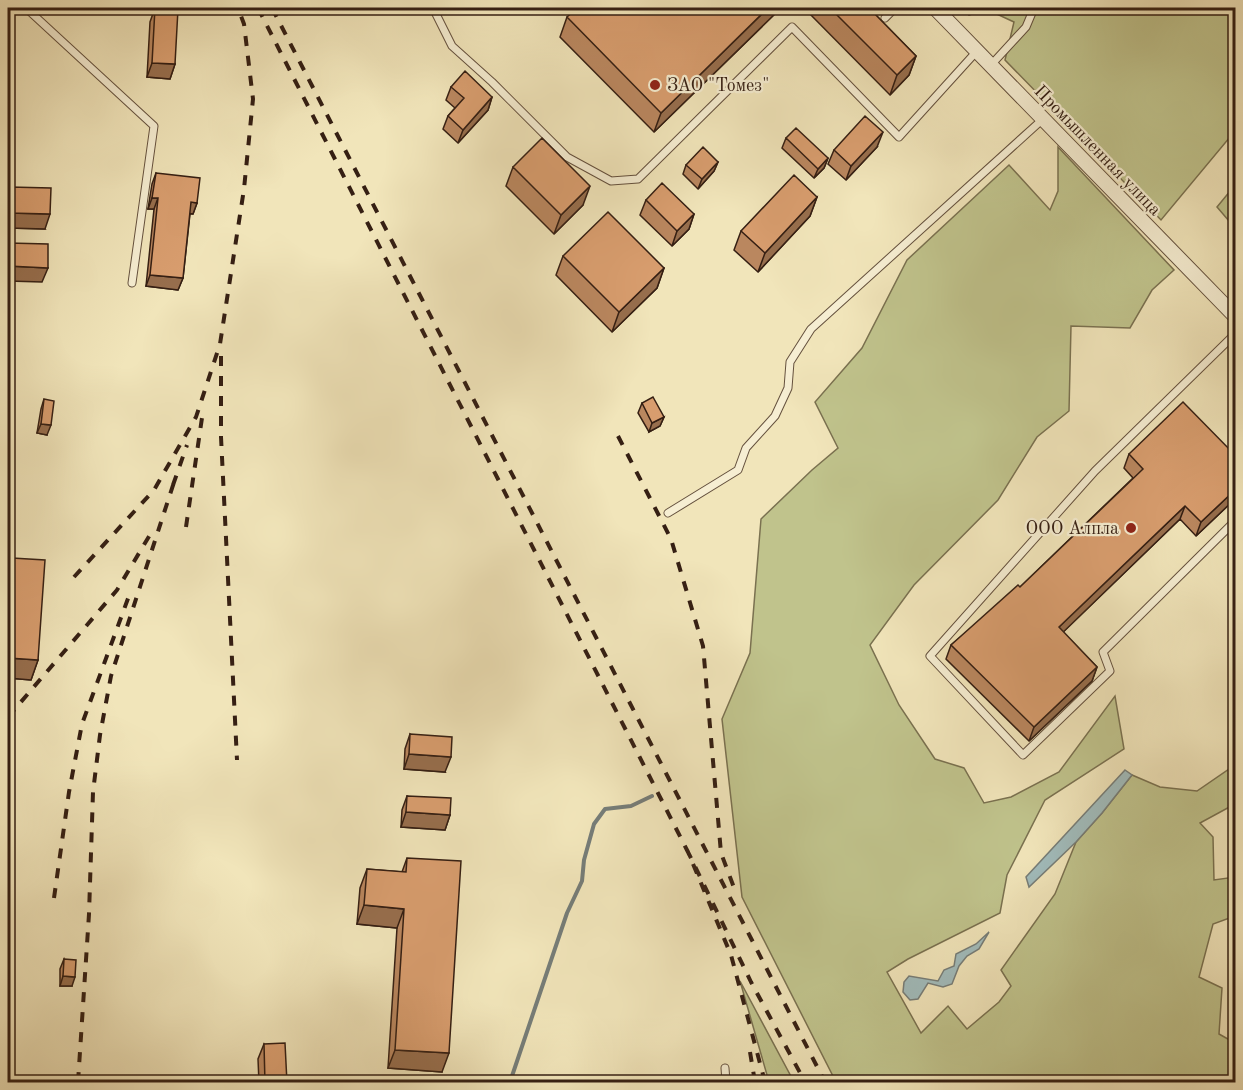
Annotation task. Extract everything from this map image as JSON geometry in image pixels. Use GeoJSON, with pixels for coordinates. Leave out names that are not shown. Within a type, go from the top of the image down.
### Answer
{"type":"FeatureCollection","features":[{"type":"Feature","properties":{"kind":"street","name":"Промышленная улица"},"geometry":{"type":"LineString","coordinates":[[935,8],[1236,317]]}},
{"type":"Feature","properties":{"kind":"lane"},"geometry":{"type":"LineString","coordinates":[[26,8],[154,126],[132,283]]}},
{"type":"Feature","properties":{"kind":"lane"},"geometry":{"type":"LineString","coordinates":[[435,8],[452,46],[492,82],[567,157],[611,181],[638,179],[792,27],[899,138],[977,51]]}},
{"type":"Feature","properties":{"kind":"lane"},"geometry":{"type":"LineString","coordinates":[[885,18],[895,8]]}},
{"type":"Feature","properties":{"kind":"lane"},"geometry":{"type":"LineString","coordinates":[[991,65],[1026,27],[1034,8]]}},
{"type":"Feature","properties":{"kind":"lane"},"geometry":{"type":"LineString","coordinates":[[668,513],[738,470],[746,448],[776,416],[788,388],[790,362],[812,329],[1043,119]]}},
{"type":"Feature","properties":{"kind":"lane"},"geometry":{"type":"LineString","coordinates":[[1236,333],[1095,471],[930,656],[1023,754],[1110,671],[1103,651],[1236,520]]}},
{"type":"Feature","properties":{"kind":"lane"},"geometry":{"type":"LineString","coordinates":[[725,1068],[726,1083]]}},
{"type":"Feature","properties":{"kind":"green space"},"geometry":{"type":"Polygon","coordinates":[[[963,8],[1235,8],[1235,131],[1161,220],[1005,60],[1014,22],[986,9],[969,15],[963,8]]]}},
{"type":"Feature","properties":{"kind":"green space"},"geometry":{"type":"Polygon","coordinates":[[[1058,147],[1174,270],[1152,290],[1130,328],[1071,326],[1069,411],[1037,437],[998,500],[914,585],[870,645],[899,705],[935,759],[964,768],[984,803],[1011,797],[1059,772],[1115,696],[1124,749],[1045,800],[1007,875],[1000,913],[908,959],[887,972],[921,1033],[948,1006],[967,1029],[999,1002],[1011,986],[1001,970],[1055,894],[1076,842],[1132,775],[1160,787],[1197,791],[1235,765],[1235,804],[1200,823],[1213,837],[1214,880],[1235,877],[1235,916],[1213,924],[1199,977],[1222,988],[1219,1034],[1235,1043],[1235,1081],[836,1082],[742,897],[722,719],[750,653],[761,519],[838,448],[815,402],[862,348],[907,260],[1009,165],[1050,210],[1058,191],[1058,147]]]}},
{"type":"Feature","properties":{"kind":"green space"},"geometry":{"type":"Polygon","coordinates":[[[1235,185],[1235,228],[1217,207],[1235,185]]]}},
{"type":"Feature","properties":{"kind":"green space"},"geometry":{"type":"Polygon","coordinates":[[[740,981],[794,1082],[769,1082],[740,981]]]}},
{"type":"Feature","properties":{"kind":"water"},"geometry":{"type":"Polygon","coordinates":[[[1125,770],[1132,775],[1102,813],[1076,842],[1029,887],[1026,877],[1125,770]]]}},
{"type":"Feature","properties":{"kind":"water"},"geometry":{"type":"Polygon","coordinates":[[[989,932],[979,949],[967,956],[959,966],[952,984],[943,987],[928,983],[918,999],[910,1000],[903,992],[904,982],[909,976],[938,981],[944,970],[954,966],[956,954],[976,944],[989,932]]]}},
{"type":"Feature","properties":{"kind":"building"},"geometry":{"type":"Polygon","coordinates":[[[155,8],[178,9],[175,64],[152,63],[155,8]]]}},
{"type":"Feature","properties":{"kind":"building","name":"ЗАО \"Томез\""},"geometry":{"type":"Polygon","coordinates":[[[577,8],[768,8],[661,113],[567,17],[577,8]]]}},
{"type":"Feature","properties":{"kind":"building"},"geometry":{"type":"Polygon","coordinates":[[[830,8],[869,8],[916,56],[897,75],[830,8]]]}},
{"type":"Feature","properties":{"kind":"building"},"geometry":{"type":"Polygon","coordinates":[[[465,71],[492,97],[463,130],[448,116],[464,98],[451,87],[465,71]]]}},
{"type":"Feature","properties":{"kind":"building"},"geometry":{"type":"Polygon","coordinates":[[[865,116],[883,132],[851,166],[834,150],[865,116]]]}},
{"type":"Feature","properties":{"kind":"building"},"geometry":{"type":"Polygon","coordinates":[[[796,128],[828,158],[818,169],[786,138],[796,128]]]}},
{"type":"Feature","properties":{"kind":"building"},"geometry":{"type":"Polygon","coordinates":[[[542,138],[590,186],[561,215],[513,167],[542,138]]]}},
{"type":"Feature","properties":{"kind":"building"},"geometry":{"type":"Polygon","coordinates":[[[703,147],[718,162],[702,179],[686,165],[703,147]]]}},
{"type":"Feature","properties":{"kind":"building"},"geometry":{"type":"Polygon","coordinates":[[[156,173],[200,178],[197,203],[191,202],[183,278],[150,275],[158,198],[152,198],[156,173]]]}},
{"type":"Feature","properties":{"kind":"building"},"geometry":{"type":"Polygon","coordinates":[[[794,175],[817,197],[765,253],[741,231],[794,175]]]}},
{"type":"Feature","properties":{"kind":"building"},"geometry":{"type":"Polygon","coordinates":[[[662,183],[694,214],[677,231],[646,200],[662,183]]]}},
{"type":"Feature","properties":{"kind":"building"},"geometry":{"type":"Polygon","coordinates":[[[9,187],[51,188],[50,214],[8,213],[9,187]]]}},
{"type":"Feature","properties":{"kind":"building"},"geometry":{"type":"Polygon","coordinates":[[[608,212],[664,268],[619,312],[563,256],[608,212]]]}},
{"type":"Feature","properties":{"kind":"building"},"geometry":{"type":"Polygon","coordinates":[[[8,243],[48,244],[48,268],[8,266],[8,243]]]}},
{"type":"Feature","properties":{"kind":"building"},"geometry":{"type":"Polygon","coordinates":[[[653,397],[664,417],[652,423],[642,403],[653,397]]]}},
{"type":"Feature","properties":{"kind":"building"},"geometry":{"type":"Polygon","coordinates":[[[44,399],[54,401],[51,425],[41,424],[44,399]]]}},
{"type":"Feature","properties":{"kind":"building"},"geometry":{"type":"Polygon","coordinates":[[[1183,402],[1236,456],[1236,489],[1201,522],[1185,506],[1059,627],[1097,667],[1034,727],[951,645],[1018,585],[1020,587],[1143,469],[1129,454],[1183,402]]]}},
{"type":"Feature","properties":{"kind":"building"},"geometry":{"type":"Polygon","coordinates":[[[12,558],[45,560],[38,660],[8,658],[12,558]]]}},
{"type":"Feature","properties":{"kind":"building"},"geometry":{"type":"Polygon","coordinates":[[[410,734],[452,737],[451,757],[409,754],[410,734]]]}},
{"type":"Feature","properties":{"kind":"building"},"geometry":{"type":"Polygon","coordinates":[[[8,754],[12,754],[12,792],[8,792],[8,754]]]}},
{"type":"Feature","properties":{"kind":"building"},"geometry":{"type":"Polygon","coordinates":[[[407,796],[451,798],[450,815],[406,812],[407,796]]]}},
{"type":"Feature","properties":{"kind":"building"},"geometry":{"type":"Polygon","coordinates":[[[407,858],[461,861],[449,1053],[395,1050],[404,909],[364,905],[367,869],[406,872],[407,858]]]}},
{"type":"Feature","properties":{"kind":"building"},"geometry":{"type":"Polygon","coordinates":[[[64,959],[76,960],[75,977],[63,976],[64,959]]]}},
{"type":"Feature","properties":{"kind":"building"},"geometry":{"type":"Polygon","coordinates":[[[285,1043],[287,1083],[265,1083],[264,1044],[285,1043]]]}},
{"type":"Feature","properties":{"kind":"waterway"},"geometry":{"type":"LineString","coordinates":[[510,1082],[567,913],[582,881],[584,860],[594,824],[605,809],[631,806],[652,796]]}},
{"type":"Feature","properties":{"kind":"railway"},"geometry":{"type":"LineString","coordinates":[[74,577],[154,490],[196,417],[220,344],[244,189],[253,99],[244,24],[238,8]]}},
{"type":"Feature","properties":{"kind":"railway"},"geometry":{"type":"LineString","coordinates":[[258,8],[688,852]]}},
{"type":"Feature","properties":{"kind":"railway"},"geometry":{"type":"LineString","coordinates":[[272,8],[825,1082]]}},
{"type":"Feature","properties":{"kind":"railway"},"geometry":{"type":"LineString","coordinates":[[221,356],[221,437],[237,760]]}},
{"type":"Feature","properties":{"kind":"railway"},"geometry":{"type":"LineString","coordinates":[[186,527],[203,411]]}},
{"type":"Feature","properties":{"kind":"railway"},"geometry":{"type":"LineString","coordinates":[[618,436],[671,539],[703,646],[721,853],[736,893]]}},
{"type":"Feature","properties":{"kind":"railway"},"geometry":{"type":"LineString","coordinates":[[173,485],[187,445]]}},
{"type":"Feature","properties":{"kind":"railway"},"geometry":{"type":"LineString","coordinates":[[78,1082],[89,914],[93,792],[100,735],[111,676],[175,479]]}},
{"type":"Feature","properties":{"kind":"railway"},"geometry":{"type":"LineString","coordinates":[[8,717],[117,590],[154,528]]}},
{"type":"Feature","properties":{"kind":"railway"},"geometry":{"type":"LineString","coordinates":[[54,898],[69,792],[82,724],[130,593]]}},
{"type":"Feature","properties":{"kind":"railway"},"geometry":{"type":"LineString","coordinates":[[765,1082],[731,955],[688,852],[751,982],[805,1082]]}},
{"type":"Feature","properties":{"kind":"railway"},"geometry":{"type":"LineString","coordinates":[[750,1052],[755,1082]]}},
{"type":"Feature","properties":{"kind":"place","name":"ЗАО \"Томез\""},"geometry":{"type":"Point","coordinates":[655,85]}},
{"type":"Feature","properties":{"kind":"place","name":"ООО Алпла"},"geometry":{"type":"Point","coordinates":[1131,528]}}]}
